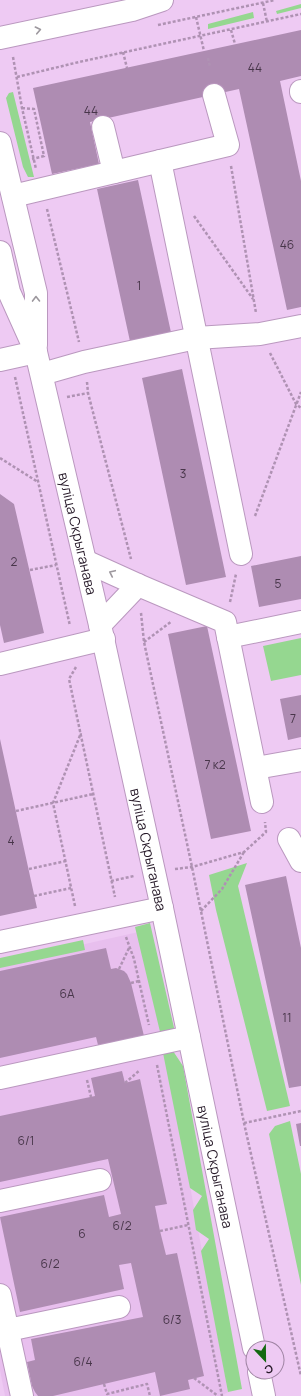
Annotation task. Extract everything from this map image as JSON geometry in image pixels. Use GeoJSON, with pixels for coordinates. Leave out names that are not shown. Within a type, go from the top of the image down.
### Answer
{"type":"FeatureCollection","features":[{"type":"Feature","properties":{"kind":"street"},"geometry":{"type":"LineString","coordinates":[[0,38],[132,10],[162,0]]}},
{"type":"Feature","properties":{"kind":"street"},"geometry":{"type":"LineString","coordinates":[[13,196],[228,144],[214,95]]}},
{"type":"Feature","properties":{"kind":"street"},"geometry":{"type":"LineString","coordinates":[[103,127],[114,172]]}},
{"type":"Feature","properties":{"kind":"street","name":"вуліца Скрыганава"},"geometry":{"type":"LineString","coordinates":[[0,143],[36,293],[36,352]]}},
{"type":"Feature","properties":{"kind":"street"},"geometry":{"type":"LineString","coordinates":[[160,161],[241,554]]}},
{"type":"Feature","properties":{"kind":"street","name":"вуліца Скрыганава"},"geometry":{"type":"LineString","coordinates":[[0,252],[9,292],[36,352],[42,374],[102,632],[155,872],[252,1340]]}},
{"type":"Feature","properties":{"kind":"street"},"geometry":{"type":"LineString","coordinates":[[42,374],[84,362],[196,338],[260,334],[301,326]]}},
{"type":"Feature","properties":{"kind":"street"},"geometry":{"type":"LineString","coordinates":[[6,359],[36,352]]}},
{"type":"Feature","properties":{"kind":"street"},"geometry":{"type":"LineString","coordinates":[[85,560],[191,608],[226,630],[301,622]]}},
{"type":"Feature","properties":{"kind":"street"},"geometry":{"type":"LineString","coordinates":[[0,664],[74,646],[102,632],[138,585]]}},
{"type":"Feature","properties":{"kind":"street"},"geometry":{"type":"LineString","coordinates":[[226,630],[262,802]]}},
{"type":"Feature","properties":{"kind":"street"},"geometry":{"type":"LineString","coordinates":[[256,768],[301,760]]}},
{"type":"Feature","properties":{"kind":"street"},"geometry":{"type":"LineString","coordinates":[[289,839],[301,861]]}},
{"type":"Feature","properties":{"kind":"street"},"geometry":{"type":"LineString","coordinates":[[0,942],[79,924],[162,908]]}},
{"type":"Feature","properties":{"kind":"street"},"geometry":{"type":"LineString","coordinates":[[0,1078],[189,1037]]}},
{"type":"Feature","properties":{"kind":"street"},"geometry":{"type":"LineString","coordinates":[[0,1200],[100,1180]]}},
{"type":"Feature","properties":{"kind":"street"},"geometry":{"type":"LineString","coordinates":[[0,1295],[22,1396]]}},
{"type":"Feature","properties":{"kind":"street"},"geometry":{"type":"LineString","coordinates":[[8,1330],[119,1307]]}},
{"type":"Feature","properties":{"kind":"street"},"geometry":{"type":"LineString","coordinates":[[261,1380],[264,1396]]}},
{"type":"Feature","properties":{"kind":"path"},"geometry":{"type":"LineString","coordinates":[[267,22],[263,3],[275,0]]}},
{"type":"Feature","properties":{"kind":"path"},"geometry":{"type":"LineString","coordinates":[[17,77],[124,52],[301,14]]}},
{"type":"Feature","properties":{"kind":"path"},"geometry":{"type":"LineString","coordinates":[[196,17],[204,51]]}},
{"type":"Feature","properties":{"kind":"path"},"geometry":{"type":"LineString","coordinates":[[231,30],[234,44]]}},
{"type":"Feature","properties":{"kind":"path"},"geometry":{"type":"LineString","coordinates":[[124,52],[127,68]]}},
{"type":"Feature","properties":{"kind":"path"},"geometry":{"type":"LineString","coordinates":[[13,57],[32,159],[42,189],[84,362],[88,393],[138,585],[144,642],[244,1123],[301,1376]]}},
{"type":"Feature","properties":{"kind":"path"},"geometry":{"type":"LineString","coordinates":[[208,58],[210,67]]}},
{"type":"Feature","properties":{"kind":"path"},"geometry":{"type":"LineString","coordinates":[[22,108],[34,109],[44,156],[32,159]]}},
{"type":"Feature","properties":{"kind":"path"},"geometry":{"type":"LineString","coordinates":[[228,144],[260,334],[296,404],[301,408]]}},
{"type":"Feature","properties":{"kind":"path"},"geometry":{"type":"LineString","coordinates":[[193,215],[253,299]]}},
{"type":"Feature","properties":{"kind":"path"},"geometry":{"type":"LineString","coordinates":[[6,359],[38,482],[78,664],[69,679],[119,916],[130,947],[154,1044],[222,1396]]}},
{"type":"Feature","properties":{"kind":"path"},"geometry":{"type":"LineString","coordinates":[[254,518],[301,392]]}},
{"type":"Feature","properties":{"kind":"path"},"geometry":{"type":"LineString","coordinates":[[0,458],[38,482]]}},
{"type":"Feature","properties":{"kind":"path"},"geometry":{"type":"LineString","coordinates":[[226,630],[241,554]]}},
{"type":"Feature","properties":{"kind":"path"},"geometry":{"type":"LineString","coordinates":[[30,570],[56,565]]}},
{"type":"Feature","properties":{"kind":"path"},"geometry":{"type":"LineString","coordinates":[[144,642],[191,608]]}},
{"type":"Feature","properties":{"kind":"path"},"geometry":{"type":"LineString","coordinates":[[79,924],[53,803],[81,732]]}},
{"type":"Feature","properties":{"kind":"path"},"geometry":{"type":"LineString","coordinates":[[16,811],[93,794]]}},
{"type":"Feature","properties":{"kind":"path"},"geometry":{"type":"LineString","coordinates":[[201,912],[222,889],[244,852],[266,832],[262,802]]}},
{"type":"Feature","properties":{"kind":"path"},"geometry":{"type":"LineString","coordinates":[[111,881],[155,872],[192,867],[244,852]]}},
{"type":"Feature","properties":{"kind":"path"},"geometry":{"type":"LineString","coordinates":[[29,869],[66,861]]}},
{"type":"Feature","properties":{"kind":"path"},"geometry":{"type":"LineString","coordinates":[[34,896],[71,888]]}},
{"type":"Feature","properties":{"kind":"path"},"geometry":{"type":"LineString","coordinates":[[120,969],[130,947]]}},
{"type":"Feature","properties":{"kind":"path"},"geometry":{"type":"LineString","coordinates":[[131,983],[139,981]]}},
{"type":"Feature","properties":{"kind":"path"},"geometry":{"type":"LineString","coordinates":[[244,1123],[301,1111]]}},
{"type":"Feature","properties":{"kind":"path"},"geometry":{"type":"LineString","coordinates":[[160,1231],[188,1225]]}},
{"type":"Feature","properties":{"kind":"path"},"geometry":{"type":"LineString","coordinates":[[194,1378],[218,1396]]}},
{"type":"Feature","properties":{"kind":"path"},"geometry":{"type":"LineString","coordinates":[[104,1384],[107,1394],[147,1384],[150,1396]]}},
{"type":"Feature","properties":{"kind":"shaded area"},"geometry":{"type":"Polygon","coordinates":[[[143,931],[228,1392],[221,1396],[5,1396],[0,1370],[0,963],[143,931]]]}},
{"type":"Feature","properties":{"kind":"green space"},"geometry":{"type":"Polygon","coordinates":[[[301,4],[301,8],[277,14],[276,11],[301,4]]]}},
{"type":"Feature","properties":{"kind":"green space"},"geometry":{"type":"Polygon","coordinates":[[[253,12],[254,18],[208,29],[208,24],[253,12]]]}},
{"type":"Feature","properties":{"kind":"green space"},"geometry":{"type":"Polygon","coordinates":[[[13,92],[34,177],[28,177],[23,167],[6,98],[9,93],[13,92]]]}},
{"type":"Feature","properties":{"kind":"green space"},"geometry":{"type":"Polygon","coordinates":[[[301,638],[301,675],[271,681],[263,646],[301,638]]]}},
{"type":"Feature","properties":{"kind":"green space"},"geometry":{"type":"Polygon","coordinates":[[[247,863],[238,886],[290,1106],[267,1111],[216,910],[209,875],[247,863]]]}},
{"type":"Feature","properties":{"kind":"green space"},"geometry":{"type":"Polygon","coordinates":[[[150,923],[175,1032],[161,1036],[135,927],[150,923]]]}},
{"type":"Feature","properties":{"kind":"green space"},"geometry":{"type":"Polygon","coordinates":[[[83,940],[85,950],[0,968],[0,958],[83,940]]]}},
{"type":"Feature","properties":{"kind":"green space"},"geometry":{"type":"Polygon","coordinates":[[[173,1051],[183,1066],[242,1389],[228,1392],[201,1251],[209,1239],[196,1230],[193,1210],[202,1196],[190,1188],[163,1053],[173,1051]]]}},
{"type":"Feature","properties":{"kind":"green space"},"geometry":{"type":"Polygon","coordinates":[[[290,1121],[301,1174],[301,1285],[269,1134],[275,1126],[290,1121]]]}},
{"type":"Feature","properties":{"kind":"building"},"geometry":{"type":"Polygon","coordinates":[[[301,30],[301,76],[280,81],[301,181],[301,307],[287,310],[239,89],[90,122],[99,164],[52,174],[33,88],[301,30]]]}},
{"type":"Feature","properties":{"kind":"building"},"geometry":{"type":"Polygon","coordinates":[[[138,180],[172,337],[131,346],[97,189],[138,180]]]}},
{"type":"Feature","properties":{"kind":"building"},"geometry":{"type":"Polygon","coordinates":[[[182,369],[226,577],[186,585],[142,378],[182,369]]]}},
{"type":"Feature","properties":{"kind":"building"},"geometry":{"type":"Polygon","coordinates":[[[0,494],[14,504],[44,633],[4,643],[0,625],[0,494]]]}},
{"type":"Feature","properties":{"kind":"building"},"geometry":{"type":"Polygon","coordinates":[[[301,556],[301,599],[259,607],[251,566],[301,556]]]}},
{"type":"Feature","properties":{"kind":"building"},"geometry":{"type":"Polygon","coordinates":[[[207,626],[251,831],[211,839],[168,634],[207,626]]]}},
{"type":"Feature","properties":{"kind":"building"},"geometry":{"type":"Polygon","coordinates":[[[301,695],[301,737],[288,740],[280,699],[301,695]]]}},
{"type":"Feature","properties":{"kind":"building"},"geometry":{"type":"Polygon","coordinates":[[[0,739],[37,908],[0,916],[0,739]]]}},
{"type":"Feature","properties":{"kind":"building"},"geometry":{"type":"Polygon","coordinates":[[[286,876],[301,948],[301,1086],[289,1088],[245,885],[286,876]]]}},
{"type":"Feature","properties":{"kind":"building"},"geometry":{"type":"Polygon","coordinates":[[[106,948],[111,969],[116,968],[124,971],[131,983],[144,1036],[98,1045],[96,1037],[0,1058],[0,971],[106,948]]]}},
{"type":"Feature","properties":{"kind":"building"},"geometry":{"type":"Polygon","coordinates":[[[122,1071],[125,1083],[140,1079],[167,1204],[155,1206],[160,1231],[166,1255],[177,1253],[204,1376],[188,1380],[190,1389],[160,1396],[155,1372],[53,1396],[38,1396],[32,1386],[27,1362],[35,1360],[31,1339],[143,1317],[131,1263],[119,1265],[124,1289],[20,1312],[0,1217],[104,1195],[109,1217],[121,1214],[108,1159],[0,1182],[0,1116],[95,1096],[91,1078],[122,1071]]]}},
{"type":"Feature","properties":{"kind":"building"},"geometry":{"type":"Polygon","coordinates":[[[301,1123],[301,1146],[300,1146],[296,1124],[301,1123]]]}}]}
